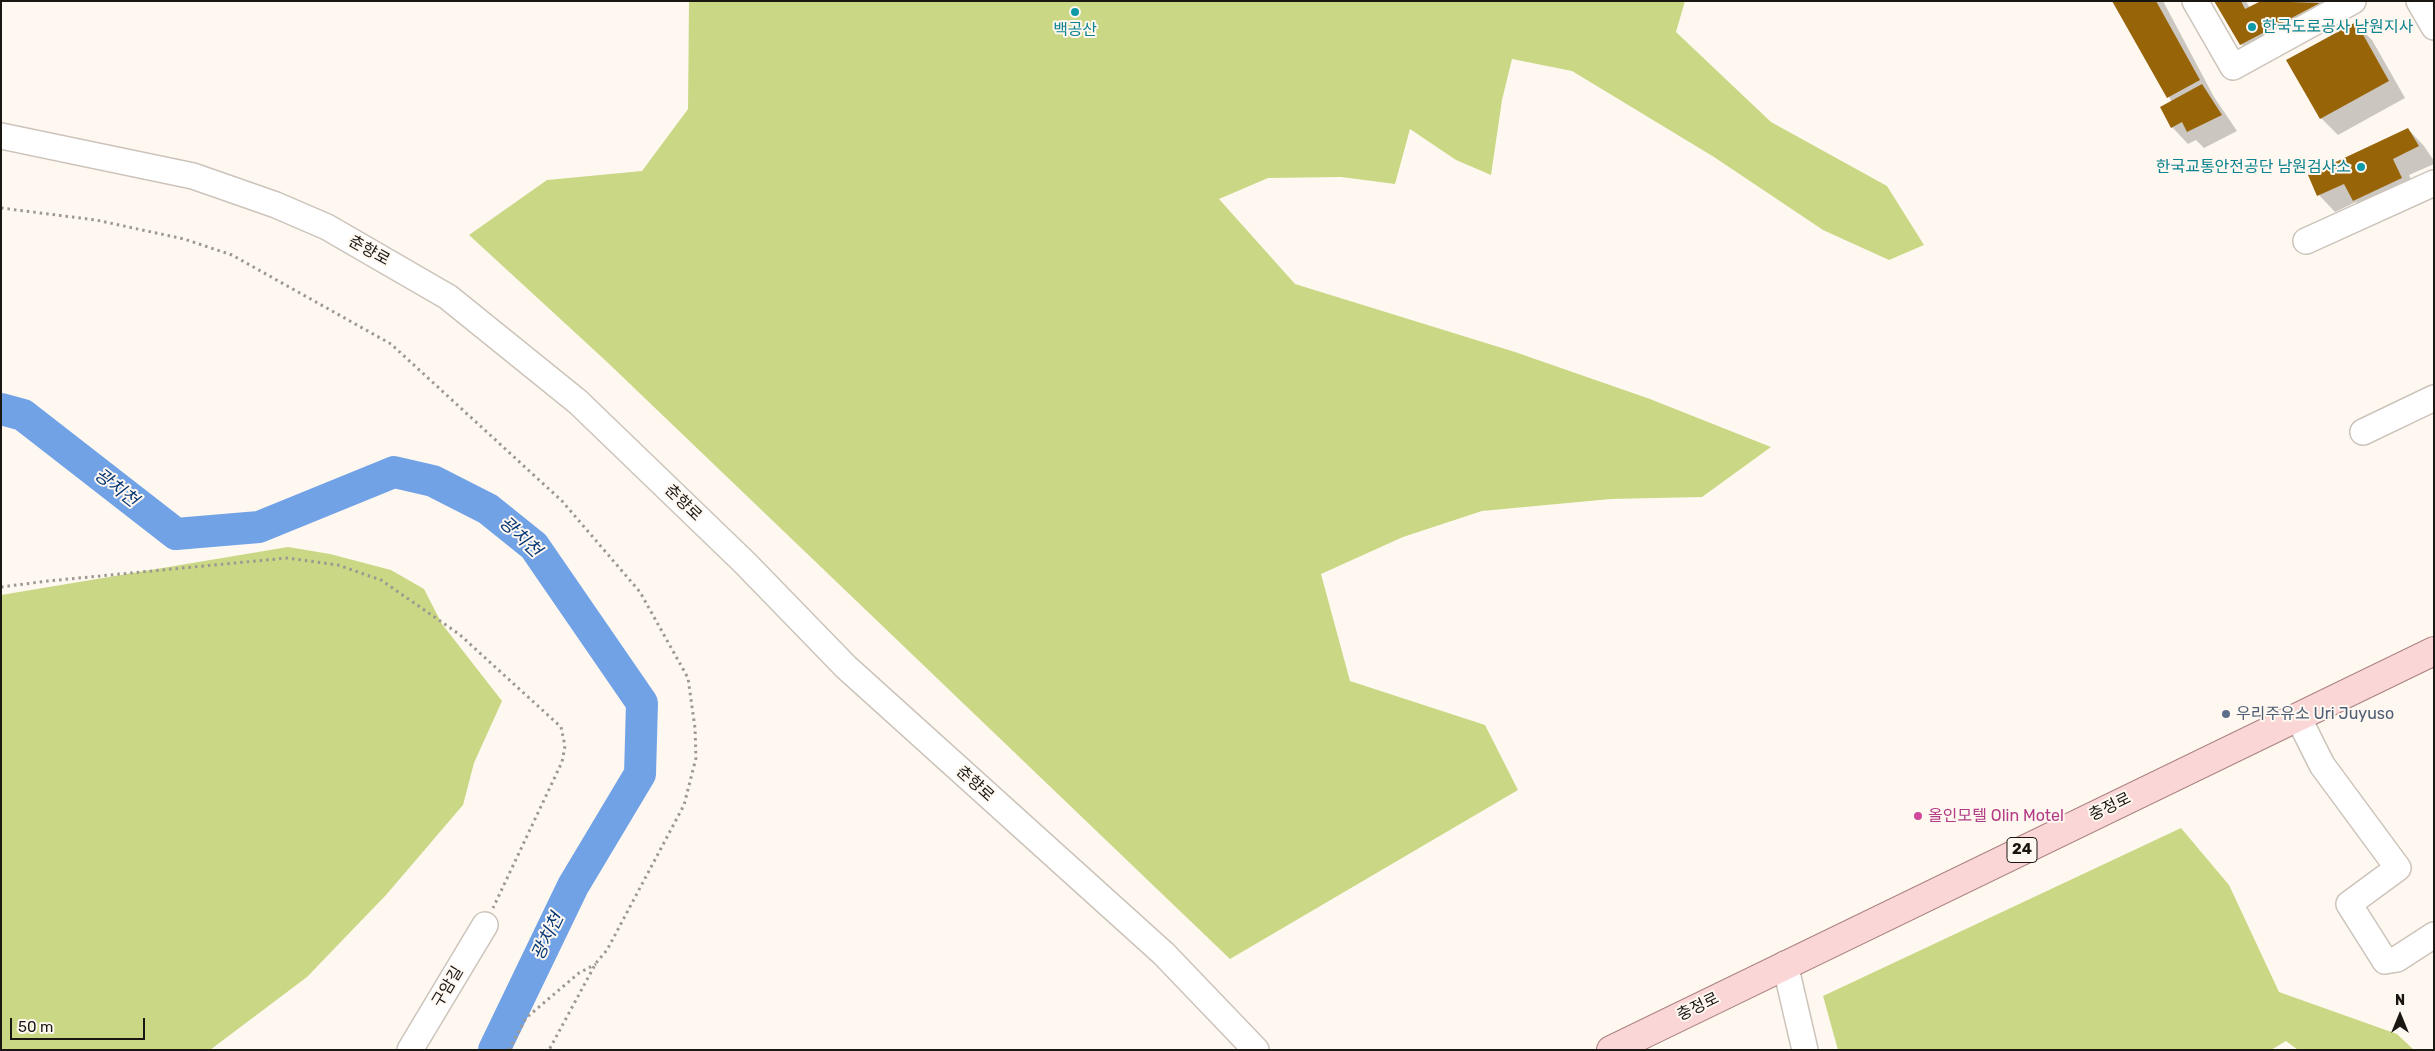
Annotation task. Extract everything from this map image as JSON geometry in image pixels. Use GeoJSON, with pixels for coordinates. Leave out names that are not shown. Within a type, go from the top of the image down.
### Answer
{"type":"FeatureCollection","features":[{"type":"Feature","properties":{"kind":"main road","name":"충정로"},"geometry":{"type":"LineString","coordinates":[[1610,1050],[2434,651]]}},
{"type":"Feature","properties":{"kind":"street"},"geometry":{"type":"LineString","coordinates":[[2195,1],[2233,67],[2353,1]]}},
{"type":"Feature","properties":{"kind":"street"},"geometry":{"type":"LineString","coordinates":[[2419,1],[2434,27]]}},
{"type":"Feature","properties":{"kind":"street","name":"춘향로"},"geometry":{"type":"LineString","coordinates":[[1,136],[193,176],[327,227],[448,297],[578,402],[745,563],[846,667],[1164,954],[1256,1050]]}},
{"type":"Feature","properties":{"kind":"street"},"geometry":{"type":"LineString","coordinates":[[2306,241],[2434,182]]}},
{"type":"Feature","properties":{"kind":"street"},"geometry":{"type":"LineString","coordinates":[[2364,432],[2434,398]]}},
{"type":"Feature","properties":{"kind":"street"},"geometry":{"type":"LineString","coordinates":[[2298,716],[2322,766],[2398,868],[2350,904],[2354,912],[2385,961],[2397,959],[2434,936]]}},
{"type":"Feature","properties":{"kind":"street","name":"구암길"},"geometry":{"type":"LineString","coordinates":[[410,1050],[485,925]]}},
{"type":"Feature","properties":{"kind":"street"},"geometry":{"type":"LineString","coordinates":[[1785,964],[1804,1050]]}},
{"type":"Feature","properties":{"kind":"path"},"geometry":{"type":"LineString","coordinates":[[1,208],[96,220],[184,239],[232,255],[391,344],[562,501],[640,592],[688,678],[695,728],[696,758],[684,805],[607,950],[596,963],[549,1050]]}},
{"type":"Feature","properties":{"kind":"path"},"geometry":{"type":"LineString","coordinates":[[1,587],[48,580],[288,558],[338,565],[381,580],[458,634],[561,727],[565,746],[562,762],[485,925]]}},
{"type":"Feature","properties":{"kind":"path"},"geometry":{"type":"LineString","coordinates":[[509,1050],[526,1018],[579,973],[596,963]]}},
{"type":"Feature","properties":{"kind":"green space"},"geometry":{"type":"Polygon","coordinates":[[[689,1],[1685,1],[1676,32],[1771,122],[1887,186],[1924,245],[1889,260],[1823,230],[1714,157],[1572,71],[1512,59],[1502,100],[1491,175],[1456,160],[1410,129],[1395,184],[1341,177],[1268,178],[1219,199],[1295,284],[1515,352],[1650,399],[1771,447],[1702,497],[1611,499],[1482,511],[1403,537],[1321,574],[1350,681],[1485,725],[1518,790],[1230,959],[606,361],[469,235],[547,180],[642,171],[688,109],[689,1]]]}},
{"type":"Feature","properties":{"kind":"green space"},"geometry":{"type":"Polygon","coordinates":[[[288,547],[330,554],[391,570],[424,589],[442,624],[502,701],[474,763],[463,805],[386,895],[307,977],[210,1050],[1,1050],[1,595],[288,547]]]}},
{"type":"Feature","properties":{"kind":"green space"},"geometry":{"type":"Polygon","coordinates":[[[2181,828],[2229,885],[2279,992],[2397,1034],[2414,1050],[2298,1050],[2286,1041],[2271,1050],[1838,1050],[1823,996],[2181,828]]]}},
{"type":"Feature","properties":{"kind":"building"},"geometry":{"type":"Polygon","coordinates":[[[2112,1],[2156,1],[2200,80],[2167,98],[2112,1]]]}},
{"type":"Feature","properties":{"kind":"building","name":"한국도로공사 남원지사"},"geometry":{"type":"Polygon","coordinates":[[[2214,1],[2241,1],[2245,9],[2261,1],[2320,3],[2240,45],[2214,1]]]}},
{"type":"Feature","properties":{"kind":"building"},"geometry":{"type":"Polygon","coordinates":[[[2356,22],[2389,81],[2320,119],[2286,60],[2356,22]]]}},
{"type":"Feature","properties":{"kind":"building"},"geometry":{"type":"Polygon","coordinates":[[[2202,84],[2222,115],[2187,132],[2182,122],[2171,128],[2160,107],[2202,84]]]}},
{"type":"Feature","properties":{"kind":"building","name":"한국교통안전공단 남원검사소"},"geometry":{"type":"Polygon","coordinates":[[[2408,128],[2419,146],[2393,159],[2402,178],[2353,201],[2344,184],[2317,196],[2308,175],[2408,128]]]}},
{"type":"Feature","properties":{"kind":"waterway","name":"광치천"},"geometry":{"type":"LineString","coordinates":[[1,409],[23,415],[176,534],[259,527],[394,472],[433,481],[488,509],[534,546],[642,703],[640,774],[573,886],[494,1050]]}},
{"type":"Feature","properties":{"kind":"place","name":"백공산"},"geometry":{"type":"Point","coordinates":[1075,12]}},
{"type":"Feature","properties":{"kind":"place","name":"한국도로공사 남원지사"},"geometry":{"type":"Point","coordinates":[2252,27]}},
{"type":"Feature","properties":{"kind":"place","name":"한국교통안전공단 남원검사소"},"geometry":{"type":"Point","coordinates":[2361,167]}},
{"type":"Feature","properties":{"kind":"place","name":"우리주유소 Uri Juyuso"},"geometry":{"type":"Point","coordinates":[2226,714]}},
{"type":"Feature","properties":{"kind":"place","name":"올인모텔 Olin Motel"},"geometry":{"type":"Point","coordinates":[1918,816]}}]}
